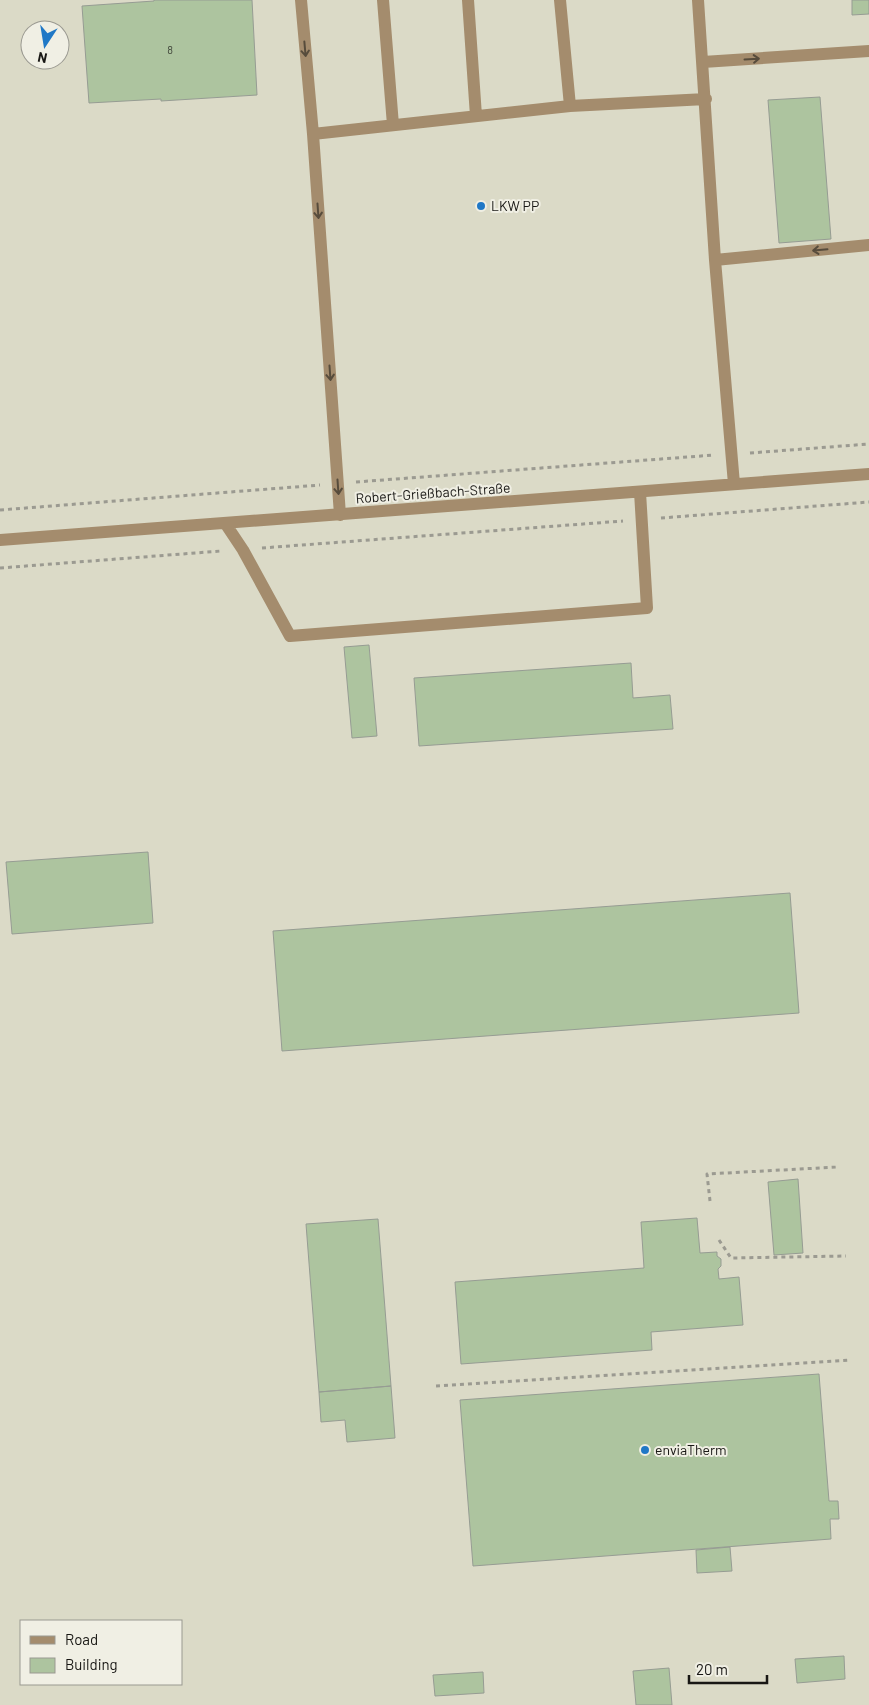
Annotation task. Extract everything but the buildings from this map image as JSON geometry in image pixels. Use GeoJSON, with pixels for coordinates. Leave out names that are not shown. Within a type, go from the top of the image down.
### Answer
{"type":"FeatureCollection","features":[{"type":"Feature","properties":{"kind":"street"},"geometry":{"type":"LineString","coordinates":[[301,0],[313,134],[340,515]]}},
{"type":"Feature","properties":{"kind":"street"},"geometry":{"type":"LineString","coordinates":[[383,0],[394,126]]}},
{"type":"Feature","properties":{"kind":"street"},"geometry":{"type":"LineString","coordinates":[[468,0],[476,116]]}},
{"type":"Feature","properties":{"kind":"street"},"geometry":{"type":"LineString","coordinates":[[560,0],[570,106]]}},
{"type":"Feature","properties":{"kind":"street"},"geometry":{"type":"LineString","coordinates":[[698,0],[715,260],[734,484]]}},
{"type":"Feature","properties":{"kind":"street"},"geometry":{"type":"LineString","coordinates":[[703,62],[869,52]]}},
{"type":"Feature","properties":{"kind":"street"},"geometry":{"type":"LineString","coordinates":[[313,134],[570,106],[706,100]]}},
{"type":"Feature","properties":{"kind":"street"},"geometry":{"type":"LineString","coordinates":[[715,260],[869,245]]}},
{"type":"Feature","properties":{"kind":"street","name":"Robert-Grießbach-Straße"},"geometry":{"type":"LineString","coordinates":[[0,540],[869,474]]}},
{"type":"Feature","properties":{"kind":"street"},"geometry":{"type":"LineString","coordinates":[[225,523],[243,550],[290,636],[647,608],[640,492]]}},
{"type":"Feature","properties":{"kind":"path"},"geometry":{"type":"LineString","coordinates":[[0,510],[869,444]]}},
{"type":"Feature","properties":{"kind":"path"},"geometry":{"type":"LineString","coordinates":[[0,568],[869,502]]}},
{"type":"Feature","properties":{"kind":"path"},"geometry":{"type":"LineString","coordinates":[[710,1201],[707,1174],[838,1167]]}},
{"type":"Feature","properties":{"kind":"path"},"geometry":{"type":"LineString","coordinates":[[719,1240],[731,1258],[846,1256]]}},
{"type":"Feature","properties":{"kind":"path"},"geometry":{"type":"LineString","coordinates":[[436,1386],[851,1360]]}},
{"type":"Feature","properties":{"kind":"shaded area"},"geometry":{"type":"Polygon","coordinates":[[[0,0],[869,0],[869,1705],[0,1705],[0,0]]]}},
{"type":"Feature","properties":{"kind":"place","name":"LKW PP"},"geometry":{"type":"Point","coordinates":[481,206]}},
{"type":"Feature","properties":{"kind":"place","name":"enviaTherm"},"geometry":{"type":"Point","coordinates":[645,1450]}}]}
